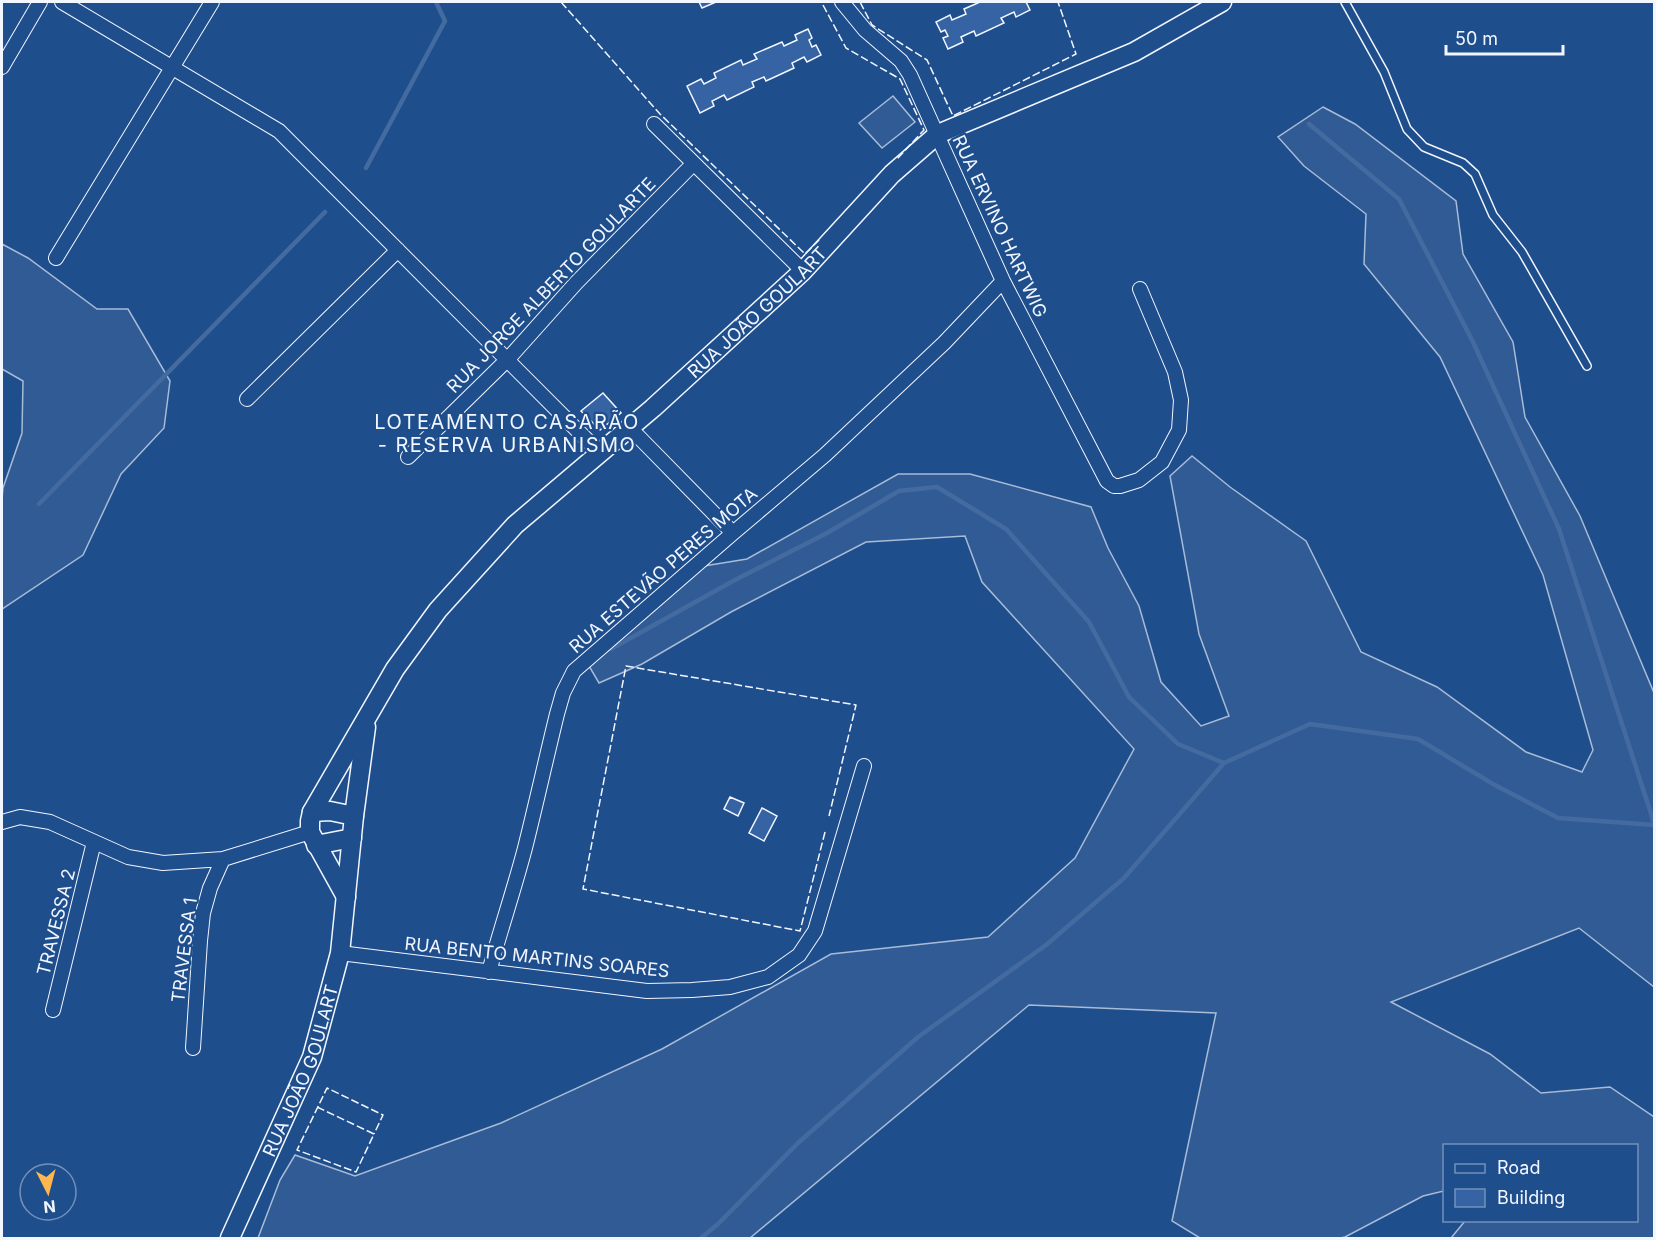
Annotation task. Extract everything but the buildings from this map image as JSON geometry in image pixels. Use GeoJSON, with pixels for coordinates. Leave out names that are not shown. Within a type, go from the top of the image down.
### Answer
{"type":"FeatureCollection","features":[{"type":"Feature","properties":{"kind":"street"},"geometry":{"type":"LineString","coordinates":[[2,67],[40,2]]}},
{"type":"Feature","properties":{"kind":"street"},"geometry":{"type":"LineString","coordinates":[[62,2],[279,131],[600,453]]}},
{"type":"Feature","properties":{"kind":"street"},"geometry":{"type":"LineString","coordinates":[[56,258],[212,2]]}},
{"type":"Feature","properties":{"kind":"street","name":"RUA ERVINO HARTWIG"},"geometry":{"type":"LineString","coordinates":[[842,2],[865,30],[901,62],[910,75],[1003,281],[1107,481],[1113,486],[1139,480],[1162,462],[1179,430],[1181,400],[1175,372],[1140,289]]}},
{"type":"Feature","properties":{"kind":"street","name":"RUA JOÃO GOULART"},"geometry":{"type":"LineString","coordinates":[[313,839],[309,821],[312,812],[395,669],[438,610],[515,525],[630,428],[803,271],[892,174],[938,134],[1134,52],[1222,2]]}},
{"type":"Feature","properties":{"kind":"street"},"geometry":{"type":"LineString","coordinates":[[654,124],[803,271]]}},
{"type":"Feature","properties":{"kind":"street","name":"RUA JORGE ALBERTO GOULARTE"},"geometry":{"type":"LineString","coordinates":[[408,457],[508,359],[576,283],[693,164]]}},
{"type":"Feature","properties":{"kind":"street"},"geometry":{"type":"LineString","coordinates":[[247,399],[398,250]]}},
{"type":"Feature","properties":{"kind":"street","name":"RUA ESTEVÃO PERES MOTA"},"geometry":{"type":"LineString","coordinates":[[489,972],[523,855],[557,714],[563,693],[574,671],[825,455],[944,343],[1003,281]]}},
{"type":"Feature","properties":{"kind":"street"},"geometry":{"type":"LineString","coordinates":[[630,428],[733,533]]}},
{"type":"Feature","properties":{"kind":"street","name":"RUA JOÃO GOULART"},"geometry":{"type":"LineString","coordinates":[[230,1239],[312,1058],[340,953],[351,838],[367,719]]}},
{"type":"Feature","properties":{"kind":"street","name":"RUA BENTO MARTINS SOARES"},"geometry":{"type":"LineString","coordinates":[[340,953],[647,991],[730,987],[768,976],[799,955],[815,932],[864,766]]}},
{"type":"Feature","properties":{"kind":"street"},"geometry":{"type":"LineString","coordinates":[[312,812],[330,811],[354,816]]}},
{"type":"Feature","properties":{"kind":"street"},"geometry":{"type":"LineString","coordinates":[[2,822],[20,818],[50,822],[128,857],[163,863],[223,859],[313,839],[351,838]]}},
{"type":"Feature","properties":{"kind":"street"},"geometry":{"type":"LineString","coordinates":[[313,839],[346,897]]}},
{"type":"Feature","properties":{"kind":"street","name":"TRAVESSA 2"},"geometry":{"type":"LineString","coordinates":[[53,1010],[94,842]]}},
{"type":"Feature","properties":{"kind":"street","name":"TRAVESSA 1"},"geometry":{"type":"LineString","coordinates":[[193,1048],[203,913],[210,888],[223,859]]}},
{"type":"Feature","properties":{"kind":"lane"},"geometry":{"type":"LineString","coordinates":[[1345,2],[1384,72],[1407,129],[1424,147],[1463,163],[1475,174],[1493,215],[1522,252],[1587,366]]}},
{"type":"Feature","properties":{"kind":"shaded area"},"geometry":{"type":"Polygon","coordinates":[[[893,96],[915,122],[882,148],[859,123],[893,96]]]}},
{"type":"Feature","properties":{"kind":"shaded area"},"geometry":{"type":"Polygon","coordinates":[[[1323,107],[1355,124],[1456,201],[1463,254],[1513,342],[1525,417],[1580,516],[1654,693],[1654,987],[1579,928],[1391,1002],[1490,1054],[1541,1093],[1610,1087],[1654,1117],[1654,1238],[1451,1238],[1464,1222],[1638,1222],[1638,1144],[1443,1144],[1443,1191],[1423,1196],[1345,1237],[1200,1238],[1172,1221],[1216,1013],[1029,1005],[750,1238],[258,1238],[280,1180],[295,1155],[355,1176],[501,1123],[662,1049],[831,954],[988,937],[1075,858],[1134,749],[982,582],[965,536],[866,542],[731,612],[642,664],[599,683],[589,666],[704,566],[747,559],[898,474],[970,474],[1091,507],[1108,548],[1139,606],[1161,682],[1201,726],[1229,716],[1199,634],[1170,476],[1192,456],[1230,487],[1306,541],[1361,652],[1437,687],[1526,752],[1582,772],[1593,750],[1543,575],[1440,357],[1364,264],[1366,214],[1304,166],[1278,137],[1323,107]]]}},
{"type":"Feature","properties":{"kind":"shaded area"},"geometry":{"type":"Polygon","coordinates":[[[2,244],[28,258],[97,309],[128,309],[170,381],[164,428],[121,474],[83,555],[2,609],[3,488],[22,433],[23,381],[2,369],[2,244]]]}},
{"type":"Feature","properties":{"kind":"waterway"},"geometry":{"type":"LineString","coordinates":[[366,168],[445,21],[436,2]]}},
{"type":"Feature","properties":{"kind":"waterway"},"geometry":{"type":"LineString","coordinates":[[1309,124],[1399,199],[1472,340],[1559,529],[1654,823]]}},
{"type":"Feature","properties":{"kind":"waterway"},"geometry":{"type":"LineString","coordinates":[[39,504],[325,212]]}},
{"type":"Feature","properties":{"kind":"waterway"},"geometry":{"type":"LineString","coordinates":[[611,649],[733,581],[827,533],[899,491],[937,487],[1006,529],[1089,622],[1129,697],[1178,744],[1224,763],[1310,724],[1418,739],[1493,784],[1558,818],[1654,825]]}},
{"type":"Feature","properties":{"kind":"waterway"},"geometry":{"type":"LineString","coordinates":[[701,1238],[718,1224],[798,1143],[918,1037],[1046,945],[1124,878],[1224,763]]}},
{"type":"Feature","properties":{"kind":"fence"},"geometry":{"type":"LineString","coordinates":[[561,2],[660,114],[805,254],[820,239]]}},
{"type":"Feature","properties":{"kind":"fence"},"geometry":{"type":"LineString","coordinates":[[860,2],[872,25],[927,60],[953,116],[1076,54],[1058,2]]}},
{"type":"Feature","properties":{"kind":"fence"},"geometry":{"type":"LineString","coordinates":[[823,5],[846,48],[900,79],[924,130],[897,159]]}},
{"type":"Feature","properties":{"kind":"fence"},"geometry":{"type":"LineString","coordinates":[[825,832],[800,931],[583,889],[626,666],[856,705],[829,816]]}},
{"type":"Feature","properties":{"kind":"fence"},"geometry":{"type":"LineString","coordinates":[[317,1107],[374,1134],[356,1172],[297,1150],[327,1088],[383,1115],[374,1134]]}},
{"type":"Feature","properties":{"kind":"district","name":"LOTEAMENTO CASARÃO - RESERVA URBANISMO"},"geometry":{"type":"Point","coordinates":[507,434]}}]}
